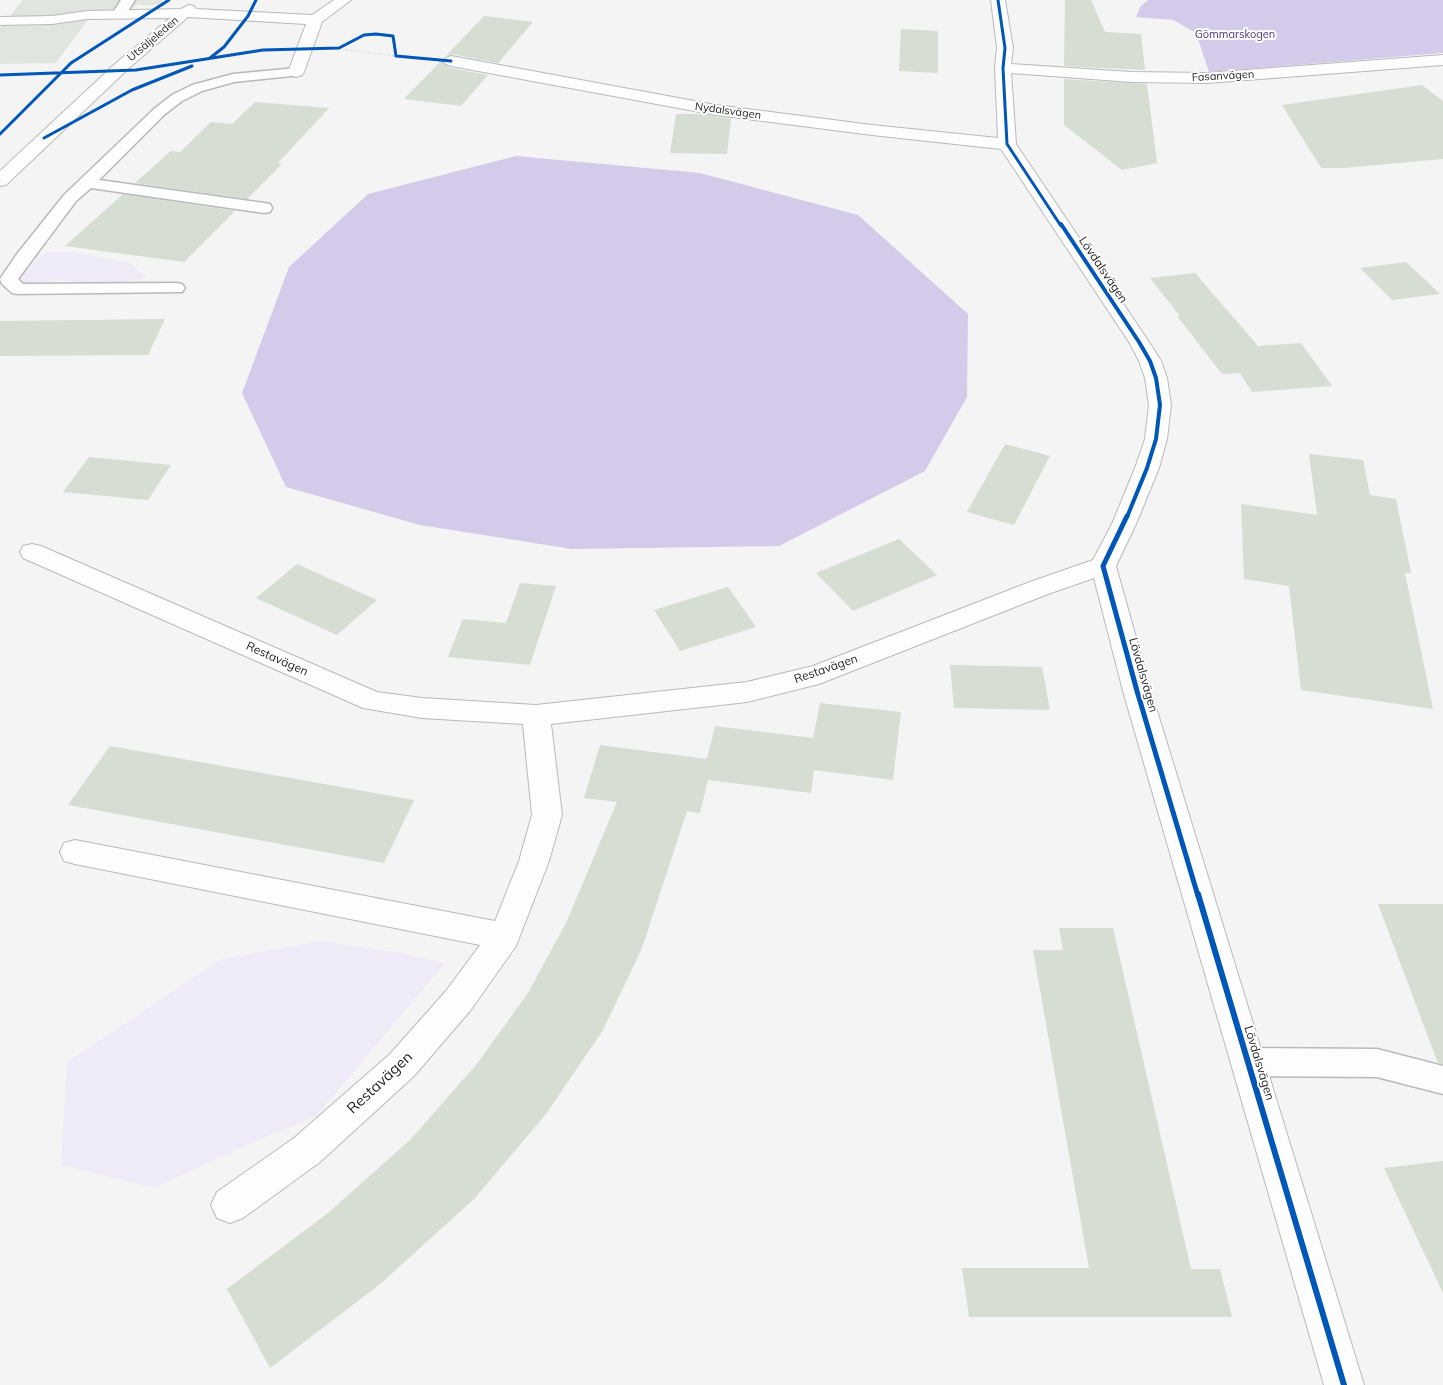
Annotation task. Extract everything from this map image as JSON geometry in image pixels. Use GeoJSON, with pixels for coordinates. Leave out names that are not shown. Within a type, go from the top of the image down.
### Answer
{"type":"FeatureCollection","features":[{"type":"Feature","properties":{"kind":"street","name":"Utsäljeleden"},"geometry":{"type":"LineString","coordinates":[[0,181],[122,66],[186,13],[197,0]]}},
{"type":"Feature","properties":{"kind":"street"},"geometry":{"type":"LineString","coordinates":[[296,72],[316,20],[344,0]]}},
{"type":"Feature","properties":{"kind":"street","name":"Lövdalsvägen"},"geometry":{"type":"LineString","coordinates":[[998,0],[1005,48],[1003,68],[1008,144],[1139,342],[1150,361],[1156,378],[1160,404],[1156,439],[1147,468],[1124,524],[1103,566],[1140,701],[1344,1385]]}},
{"type":"Feature","properties":{"kind":"street"},"geometry":{"type":"LineString","coordinates":[[52,20],[61,7]]}},
{"type":"Feature","properties":{"kind":"street"},"geometry":{"type":"LineString","coordinates":[[0,21],[52,20],[87,15],[186,13],[316,20]]}},
{"type":"Feature","properties":{"kind":"street","name":"Fasanvägen"},"geometry":{"type":"LineString","coordinates":[[1003,68],[1132,77],[1207,78],[1443,60]]}},
{"type":"Feature","properties":{"kind":"street"},"geometry":{"type":"LineString","coordinates":[[1423,61],[1443,77]]}},
{"type":"Feature","properties":{"kind":"street","name":"Nydalsvägen"},"geometry":{"type":"LineString","coordinates":[[451,62],[716,110],[872,130],[1008,144]]}},
{"type":"Feature","properties":{"kind":"street","name":"Restavägen"},"geometry":{"type":"LineString","coordinates":[[32,552],[373,701],[422,708],[536,715],[747,692],[819,674],[1039,588],[1103,566]]}},
{"type":"Feature","properties":{"kind":"street","name":"Restavägen"},"geometry":{"type":"LineString","coordinates":[[230,1205],[307,1150],[402,1065],[458,1001],[505,936],[534,862],[548,815],[536,715]]}},
{"type":"Feature","properties":{"kind":"street"},"geometry":{"type":"LineString","coordinates":[[75,852],[505,936]]}},
{"type":"Feature","properties":{"kind":"lane"},"geometry":{"type":"LineString","coordinates":[[119,14],[128,0]]}},
{"type":"Feature","properties":{"kind":"lane"},"geometry":{"type":"LineString","coordinates":[[176,288],[18,289],[8,280],[70,198],[159,112],[177,98],[197,88],[233,78],[296,72]]}},
{"type":"Feature","properties":{"kind":"lane"},"geometry":{"type":"LineString","coordinates":[[87,183],[264,208]]}},
{"type":"Feature","properties":{"kind":"lane"},"geometry":{"type":"LineString","coordinates":[[1248,1062],[1377,1063],[1443,1080]]}},
{"type":"Feature","properties":{"kind":"path"},"geometry":{"type":"LineString","coordinates":[[339,48],[347,44]]}},
{"type":"Feature","properties":{"kind":"path"},"geometry":{"type":"LineString","coordinates":[[395,46],[396,56]]}},
{"type":"Feature","properties":{"kind":"path"},"geometry":{"type":"LineString","coordinates":[[332,48],[451,62]]}},
{"type":"Feature","properties":{"kind":"shaded area"},"geometry":{"type":"Polygon","coordinates":[[[23,0],[163,0],[160,5],[136,5],[125,16],[90,17],[56,63],[0,64],[0,28],[23,0]]]}},
{"type":"Feature","properties":{"kind":"shaded area"},"geometry":{"type":"Polygon","coordinates":[[[46,252],[72,252],[130,263],[147,278],[119,283],[57,280],[17,286],[20,275],[46,252]]]}},
{"type":"Feature","properties":{"kind":"shaded area"},"geometry":{"type":"Polygon","coordinates":[[[319,941],[401,953],[445,963],[316,1116],[249,1144],[154,1188],[61,1165],[67,1062],[219,960],[319,941]]]}},
{"type":"Feature","properties":{"kind":"green space","name":"Gömmarskogen"},"geometry":{"type":"Polygon","coordinates":[[[1148,0],[1443,0],[1443,53],[1209,72],[1196,33],[1173,20],[1136,17],[1140,7],[1148,0]]]}},
{"type":"Feature","properties":{"kind":"green space"},"geometry":{"type":"Polygon","coordinates":[[[516,156],[700,173],[858,215],[968,314],[967,397],[925,471],[779,546],[572,549],[420,525],[286,487],[242,393],[289,267],[368,194],[516,156]]]}},
{"type":"Feature","properties":{"kind":"building"},"geometry":{"type":"Polygon","coordinates":[[[1065,0],[1091,0],[1105,32],[1141,34],[1145,70],[1064,66],[1065,0]]]}},
{"type":"Feature","properties":{"kind":"building"},"geometry":{"type":"Polygon","coordinates":[[[484,16],[533,22],[498,63],[451,54],[446,56],[484,16]]]}},
{"type":"Feature","properties":{"kind":"building"},"geometry":{"type":"Polygon","coordinates":[[[901,29],[938,31],[938,73],[899,71],[901,29]]]}},
{"type":"Feature","properties":{"kind":"building"},"geometry":{"type":"Polygon","coordinates":[[[441,61],[450,68],[488,75],[461,106],[404,99],[441,61]]]}},
{"type":"Feature","properties":{"kind":"building"},"geometry":{"type":"Polygon","coordinates":[[[1064,79],[1147,84],[1157,163],[1122,170],[1064,125],[1064,79]]]}},
{"type":"Feature","properties":{"kind":"building"},"geometry":{"type":"Polygon","coordinates":[[[1422,85],[1443,101],[1443,159],[1343,168],[1321,168],[1282,105],[1422,85]]]}},
{"type":"Feature","properties":{"kind":"building"},"geometry":{"type":"Polygon","coordinates":[[[255,102],[329,108],[278,163],[282,164],[247,199],[135,183],[171,151],[180,152],[211,122],[232,124],[255,102]]]}},
{"type":"Feature","properties":{"kind":"building"},"geometry":{"type":"Polygon","coordinates":[[[676,114],[702,114],[731,119],[727,154],[670,153],[676,114]]]}},
{"type":"Feature","properties":{"kind":"building"},"geometry":{"type":"Polygon","coordinates":[[[123,194],[235,211],[184,262],[65,246],[123,194]]]}},
{"type":"Feature","properties":{"kind":"building"},"geometry":{"type":"Polygon","coordinates":[[[1406,262],[1440,294],[1392,300],[1360,268],[1406,262]]]}},
{"type":"Feature","properties":{"kind":"building"},"geometry":{"type":"Polygon","coordinates":[[[1195,273],[1258,346],[1301,343],[1332,386],[1252,392],[1240,373],[1222,374],[1150,278],[1195,273]]]}},
{"type":"Feature","properties":{"kind":"building"},"geometry":{"type":"Polygon","coordinates":[[[165,319],[148,355],[0,356],[0,321],[165,319]]]}},
{"type":"Feature","properties":{"kind":"building"},"geometry":{"type":"Polygon","coordinates":[[[1005,444],[1050,456],[1014,525],[967,512],[1005,444]]]}},
{"type":"Feature","properties":{"kind":"building"},"geometry":{"type":"Polygon","coordinates":[[[1309,454],[1363,460],[1370,495],[1396,499],[1411,573],[1405,573],[1433,709],[1301,690],[1289,586],[1244,579],[1241,504],[1317,515],[1309,454]]]}},
{"type":"Feature","properties":{"kind":"building"},"geometry":{"type":"Polygon","coordinates":[[[89,457],[171,465],[148,500],[63,492],[89,457]]]}},
{"type":"Feature","properties":{"kind":"building"},"geometry":{"type":"Polygon","coordinates":[[[899,539],[937,575],[853,611],[816,573],[899,539]]]}},
{"type":"Feature","properties":{"kind":"building"},"geometry":{"type":"Polygon","coordinates":[[[297,564],[377,600],[337,635],[256,598],[297,564]]]}},
{"type":"Feature","properties":{"kind":"building"},"geometry":{"type":"Polygon","coordinates":[[[520,583],[556,586],[530,665],[448,657],[463,619],[506,623],[520,583]]]}},
{"type":"Feature","properties":{"kind":"building"},"geometry":{"type":"Polygon","coordinates":[[[728,587],[756,627],[680,651],[654,610],[728,587]]]}},
{"type":"Feature","properties":{"kind":"building"},"geometry":{"type":"Polygon","coordinates":[[[950,665],[1042,667],[1050,710],[954,708],[950,665]]]}},
{"type":"Feature","properties":{"kind":"building"},"geometry":{"type":"Polygon","coordinates":[[[820,703],[901,712],[893,780],[814,770],[811,793],[708,780],[700,813],[687,811],[642,948],[603,1030],[546,1114],[474,1199],[379,1285],[270,1368],[227,1289],[328,1213],[411,1139],[476,1065],[528,993],[567,921],[617,802],[584,798],[600,745],[707,759],[715,726],[813,738],[820,703]]]}},
{"type":"Feature","properties":{"kind":"building"},"geometry":{"type":"Polygon","coordinates":[[[110,746],[414,800],[384,863],[68,805],[110,746]]]}},
{"type":"Feature","properties":{"kind":"building"},"geometry":{"type":"Polygon","coordinates":[[[1378,904],[1443,904],[1443,1064],[1438,1063],[1378,904]]]}},
{"type":"Feature","properties":{"kind":"building"},"geometry":{"type":"Polygon","coordinates":[[[1059,928],[1113,928],[1191,1269],[1220,1269],[1232,1317],[969,1317],[962,1268],[1089,1268],[1033,950],[1063,950],[1059,928]]]}},
{"type":"Feature","properties":{"kind":"building"},"geometry":{"type":"Polygon","coordinates":[[[1443,1161],[1443,1293],[1384,1168],[1443,1161]]]}},
{"type":"Feature","properties":{"kind":"cycle path"},"geometry":{"type":"LineString","coordinates":[[0,134],[71,63],[169,0]]}},
{"type":"Feature","properties":{"kind":"cycle path"},"geometry":{"type":"LineString","coordinates":[[210,58],[224,47],[248,16],[256,0]]}},
{"type":"Feature","properties":{"kind":"cycle path"},"geometry":{"type":"LineString","coordinates":[[998,0],[1005,48],[1003,68],[1007,144],[1139,342],[1150,361],[1156,378],[1160,405],[1156,439],[1147,468],[1124,524],[1103,566],[1137,691],[1344,1385]]}},
{"type":"Feature","properties":{"kind":"cycle path"},"geometry":{"type":"LineString","coordinates":[[0,75],[136,70],[263,50],[339,48],[364,35],[376,34],[393,36],[396,56],[451,61]]}},
{"type":"Feature","properties":{"kind":"cycle path"},"geometry":{"type":"LineString","coordinates":[[44,138],[132,90],[192,66]]}}]}
